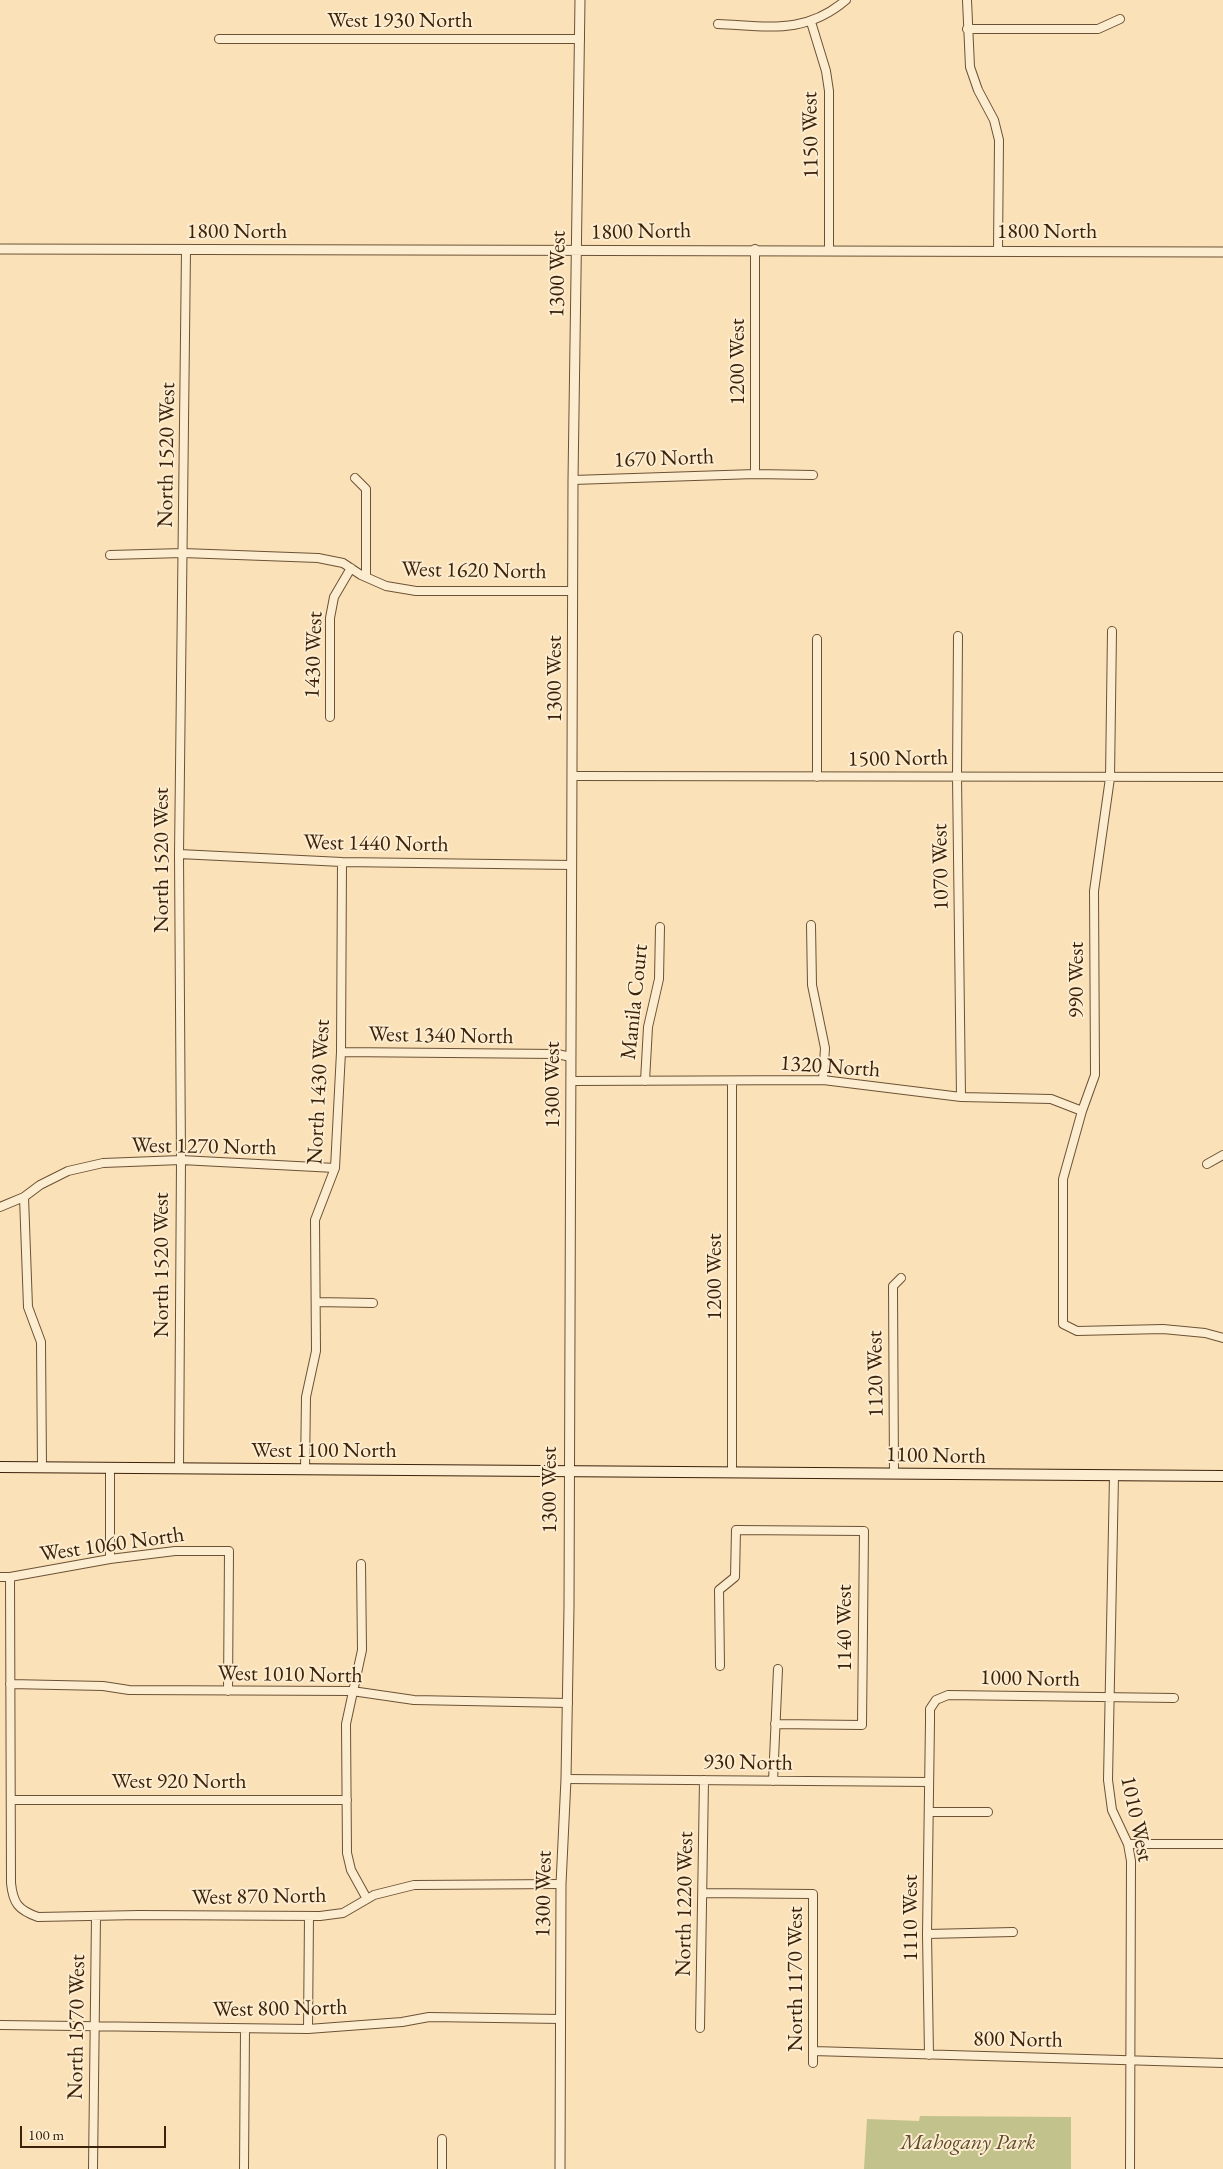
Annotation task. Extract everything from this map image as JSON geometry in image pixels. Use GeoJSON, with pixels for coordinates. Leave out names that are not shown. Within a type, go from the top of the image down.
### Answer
{"type":"FeatureCollection","features":[{"type":"Feature","properties":{"kind":"main road","name":"West 1100 North"},"geometry":{"type":"LineString","coordinates":[[0,1467],[648,1472]]}},
{"type":"Feature","properties":{"kind":"main road","name":"1100 North"},"geometry":{"type":"LineString","coordinates":[[648,1472],[1223,1476]]}},
{"type":"Feature","properties":{"kind":"street","name":"1300 West"},"geometry":{"type":"LineString","coordinates":[[560,2169],[562,1884],[568,1703],[573,480],[580,0]]}},
{"type":"Feature","properties":{"kind":"street"},"geometry":{"type":"LineString","coordinates":[[718,24],[789,27],[811,22],[829,13],[846,0]]}},
{"type":"Feature","properties":{"kind":"street"},"geometry":{"type":"LineString","coordinates":[[967,0],[970,67],[978,90],[994,120],[999,140],[998,250]]}},
{"type":"Feature","properties":{"kind":"street"},"geometry":{"type":"LineString","coordinates":[[967,29],[1098,29],[1120,20]]}},
{"type":"Feature","properties":{"kind":"street","name":"1150 West"},"geometry":{"type":"LineString","coordinates":[[811,22],[826,71],[829,91],[829,250]]}},
{"type":"Feature","properties":{"kind":"street","name":"West 1930 North"},"geometry":{"type":"LineString","coordinates":[[219,39],[580,38]]}},
{"type":"Feature","properties":{"kind":"street","name":"1800 North"},"geometry":{"type":"LineString","coordinates":[[0,249],[577,251],[755,249],[1223,252]]}},
{"type":"Feature","properties":{"kind":"street","name":"1200 West"},"geometry":{"type":"LineString","coordinates":[[755,249],[755,474]]}},
{"type":"Feature","properties":{"kind":"street","name":"North 1520 West"},"geometry":{"type":"LineString","coordinates":[[179,1469],[181,1160],[179,854],[186,250]]}},
{"type":"Feature","properties":{"kind":"street","name":"1670 North"},"geometry":{"type":"LineString","coordinates":[[573,480],[755,474],[813,475]]}},
{"type":"Feature","properties":{"kind":"street"},"geometry":{"type":"LineString","coordinates":[[355,478],[366,489],[366,577]]}},
{"type":"Feature","properties":{"kind":"street","name":"West 1620 North"},"geometry":{"type":"LineString","coordinates":[[110,555],[183,553],[318,558],[343,563],[386,586],[416,592],[573,591]]}},
{"type":"Feature","properties":{"kind":"street","name":"1430 West"},"geometry":{"type":"LineString","coordinates":[[330,717],[330,618],[334,597],[351,568]]}},
{"type":"Feature","properties":{"kind":"street","name":"990 West"},"geometry":{"type":"LineString","coordinates":[[1112,631],[1110,778],[1094,891],[1095,1075],[1082,1111],[1063,1178],[1062,1324],[1077,1331],[1163,1329],[1205,1333],[1223,1338]]}},
{"type":"Feature","properties":{"kind":"street","name":"1070 West"},"geometry":{"type":"LineString","coordinates":[[958,636],[957,776],[961,1097]]}},
{"type":"Feature","properties":{"kind":"street"},"geometry":{"type":"LineString","coordinates":[[817,639],[817,777]]}},
{"type":"Feature","properties":{"kind":"street","name":"1500 North"},"geometry":{"type":"LineString","coordinates":[[573,776],[1223,777]]}},
{"type":"Feature","properties":{"kind":"street","name":"West 1440 North"},"geometry":{"type":"LineString","coordinates":[[179,854],[342,862],[572,865]]}},
{"type":"Feature","properties":{"kind":"street","name":"North 1430 West"},"geometry":{"type":"LineString","coordinates":[[304,1470],[306,1397],[316,1351],[315,1220],[335,1168],[341,1052],[342,862]]}},
{"type":"Feature","properties":{"kind":"street"},"geometry":{"type":"LineString","coordinates":[[811,926],[812,985],[825,1048],[823,1080]]}},
{"type":"Feature","properties":{"kind":"street","name":"Manila Court"},"geometry":{"type":"LineString","coordinates":[[645,1081],[648,1027],[659,979],[660,928]]}},
{"type":"Feature","properties":{"kind":"street","name":"West 1340 North"},"geometry":{"type":"LineString","coordinates":[[341,1052],[557,1054],[571,1058]]}},
{"type":"Feature","properties":{"kind":"street","name":"1320 North"},"geometry":{"type":"LineString","coordinates":[[572,1081],[823,1080],[961,1097],[1050,1098],[1082,1111]]}},
{"type":"Feature","properties":{"kind":"street","name":"1200 West"},"geometry":{"type":"LineString","coordinates":[[732,1081],[732,1472]]}},
{"type":"Feature","properties":{"kind":"street"},"geometry":{"type":"LineString","coordinates":[[1207,1164],[1223,1155]]}},
{"type":"Feature","properties":{"kind":"street","name":"West 1270 North"},"geometry":{"type":"LineString","coordinates":[[0,1206],[24,1197],[40,1185],[68,1171],[103,1163],[181,1160],[335,1168]]}},
{"type":"Feature","properties":{"kind":"street"},"geometry":{"type":"LineString","coordinates":[[24,1197],[28,1307],[41,1342],[42,1467]]}},
{"type":"Feature","properties":{"kind":"street","name":"1120 West"},"geometry":{"type":"LineString","coordinates":[[894,1474],[893,1286],[901,1278]]}},
{"type":"Feature","properties":{"kind":"street"},"geometry":{"type":"LineString","coordinates":[[316,1302],[374,1303]]}},
{"type":"Feature","properties":{"kind":"street"},"geometry":{"type":"LineString","coordinates":[[110,1468],[110,1559]]}},
{"type":"Feature","properties":{"kind":"street","name":"1010 West"},"geometry":{"type":"LineString","coordinates":[[1114,1476],[1108,1780],[1112,1810],[1128,1844],[1131,1861],[1130,2169]]}},
{"type":"Feature","properties":{"kind":"street","name":"1140 West"},"geometry":{"type":"LineString","coordinates":[[720,1666],[720,1590],[735,1577],[736,1530],[864,1531],[862,1725],[775,1724]]}},
{"type":"Feature","properties":{"kind":"street","name":"West 1060 North"},"geometry":{"type":"LineString","coordinates":[[0,1577],[10,1577],[110,1559],[175,1551],[228,1552],[228,1691]]}},
{"type":"Feature","properties":{"kind":"street"},"geometry":{"type":"LineString","coordinates":[[361,1564],[362,1650],[346,1724],[347,1853],[351,1870],[367,1900]]}},
{"type":"Feature","properties":{"kind":"street"},"geometry":{"type":"LineString","coordinates":[[10,1577],[11,1800]]}},
{"type":"Feature","properties":{"kind":"street"},"geometry":{"type":"LineString","coordinates":[[773,1781],[778,1669]]}},
{"type":"Feature","properties":{"kind":"street","name":"West 1010 North"},"geometry":{"type":"LineString","coordinates":[[10,1684],[103,1686],[130,1690],[352,1691],[414,1700],[568,1703]]}},
{"type":"Feature","properties":{"kind":"street","name":"1000 North"},"geometry":{"type":"LineString","coordinates":[[929,1747],[930,1709],[936,1700],[948,1695],[1174,1698]]}},
{"type":"Feature","properties":{"kind":"street","name":"1110 West"},"geometry":{"type":"LineString","coordinates":[[929,1747],[927,1934],[929,2055]]}},
{"type":"Feature","properties":{"kind":"street","name":"930 North"},"geometry":{"type":"LineString","coordinates":[[566,1779],[929,1782]]}},
{"type":"Feature","properties":{"kind":"street","name":"North 1220 West"},"geometry":{"type":"LineString","coordinates":[[700,2028],[704,1893],[704,1780]]}},
{"type":"Feature","properties":{"kind":"street","name":"West 920 North"},"geometry":{"type":"LineString","coordinates":[[11,1800],[347,1800]]}},
{"type":"Feature","properties":{"kind":"street","name":"West 870 North"},"geometry":{"type":"LineString","coordinates":[[11,1800],[12,1897],[26,1913],[38,1917],[309,1916],[343,1913],[374,1895],[414,1885],[562,1884]]}},
{"type":"Feature","properties":{"kind":"street"},"geometry":{"type":"LineString","coordinates":[[929,1812],[988,1812]]}},
{"type":"Feature","properties":{"kind":"street"},"geometry":{"type":"LineString","coordinates":[[1128,1844],[1223,1844]]}},
{"type":"Feature","properties":{"kind":"street","name":"North 1170 West"},"geometry":{"type":"LineString","coordinates":[[704,1893],[813,1894],[813,2063]]}},
{"type":"Feature","properties":{"kind":"street","name":"North 1570 West"},"geometry":{"type":"LineString","coordinates":[[92,2169],[96,1916]]}},
{"type":"Feature","properties":{"kind":"street"},"geometry":{"type":"LineString","coordinates":[[308,2029],[309,1916]]}},
{"type":"Feature","properties":{"kind":"street"},"geometry":{"type":"LineString","coordinates":[[927,1934],[1013,1932]]}},
{"type":"Feature","properties":{"kind":"street","name":"West 800 North"},"geometry":{"type":"LineString","coordinates":[[0,2025],[308,2029],[402,2022],[429,2017],[561,2019]]}},
{"type":"Feature","properties":{"kind":"street"},"geometry":{"type":"LineString","coordinates":[[244,2169],[245,2028]]}},
{"type":"Feature","properties":{"kind":"street","name":"800 North"},"geometry":{"type":"LineString","coordinates":[[813,2051],[1223,2063]]}},
{"type":"Feature","properties":{"kind":"street"},"geometry":{"type":"LineString","coordinates":[[442,2139],[442,2169]]}},
{"type":"Feature","properties":{"kind":"green space","name":"Mahogany Park"},"geometry":{"type":"Polygon","coordinates":[[[920,2116],[1071,2117],[1071,2169],[864,2169],[867,2119],[919,2121],[920,2116]]]}}]}
